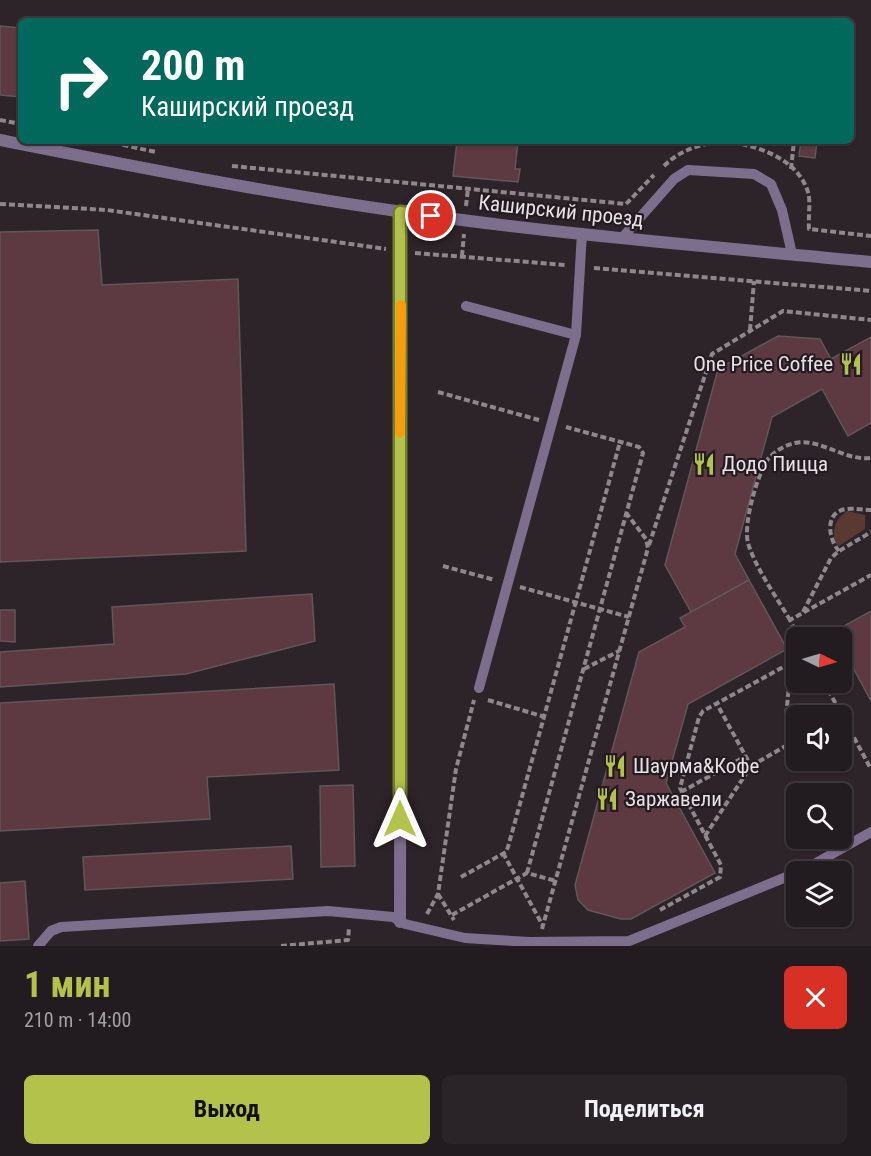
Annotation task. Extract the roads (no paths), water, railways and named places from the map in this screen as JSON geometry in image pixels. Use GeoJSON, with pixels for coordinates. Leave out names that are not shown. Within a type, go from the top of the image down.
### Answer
{"type":"FeatureCollection","features":[{"type":"Feature","properties":{"kind":"street","name":"Каширский проезд"},"geometry":{"type":"LineString","coordinates":[[0,140],[18,143]]}},
{"type":"Feature","properties":{"kind":"street","name":"Каширский проезд"},"geometry":{"type":"LineString","coordinates":[[21,144],[237,186],[400,212],[622,238],[871,262]]}},
{"type":"Feature","properties":{"kind":"street"},"geometry":{"type":"LineString","coordinates":[[400,212],[400,921]]}},
{"type":"Feature","properties":{"kind":"lane"},"geometry":{"type":"LineString","coordinates":[[622,238],[675,179],[688,170],[754,174],[771,184],[782,210],[792,254]]}},
{"type":"Feature","properties":{"kind":"lane"},"geometry":{"type":"LineString","coordinates":[[479,688],[576,335],[582,233]]}},
{"type":"Feature","properties":{"kind":"lane"},"geometry":{"type":"LineString","coordinates":[[466,306],[576,335]]}},
{"type":"Feature","properties":{"kind":"lane"},"geometry":{"type":"LineString","coordinates":[[818,861],[871,832]]}},
{"type":"Feature","properties":{"kind":"lane"},"geometry":{"type":"LineString","coordinates":[[38,946],[51,931],[61,927],[328,911],[393,917],[437,933],[473,942],[629,941],[786,877]]}},
{"type":"Feature","properties":{"kind":"place","name":"One Price Coffee"},"geometry":{"type":"Point","coordinates":[851,364]}},
{"type":"Feature","properties":{"kind":"place","name":"Додо Пицца"},"geometry":{"type":"Point","coordinates":[704,464]}},
{"type":"Feature","properties":{"kind":"place","name":"Шаурма&Кофе"},"geometry":{"type":"Point","coordinates":[615,766]}},
{"type":"Feature","properties":{"kind":"place","name":"Заржавели"},"geometry":{"type":"Point","coordinates":[607,799]}}]}
